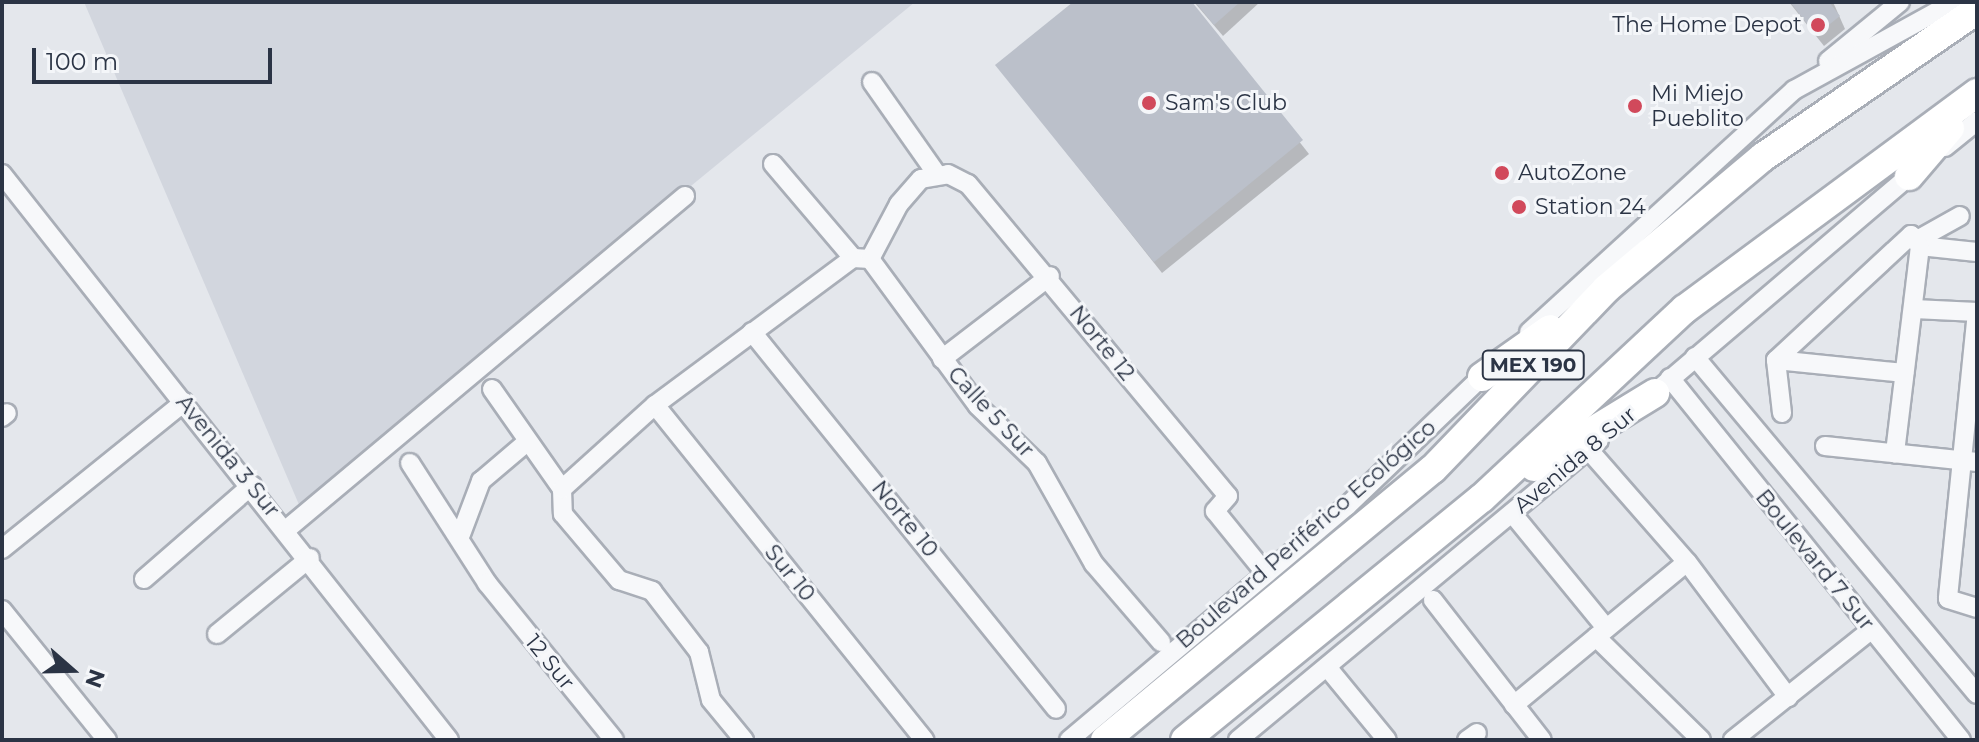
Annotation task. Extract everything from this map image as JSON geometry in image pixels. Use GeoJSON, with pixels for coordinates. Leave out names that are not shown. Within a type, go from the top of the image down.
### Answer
{"type":"FeatureCollection","features":[{"type":"Feature","properties":{"kind":"highway","name":"Boulevard Periférico Ecológico"},"geometry":{"type":"LineString","coordinates":[[1105,740],[1433,469],[1606,289],[1763,157],[1977,10]]}},
{"type":"Feature","properties":{"kind":"highway"},"geometry":{"type":"LineString","coordinates":[[1909,176],[1977,94]]}},
{"type":"Feature","properties":{"kind":"highway","name":"MEX 190"},"geometry":{"type":"LineString","coordinates":[[1185,740],[1482,498],[1685,309],[1977,94]]}},
{"type":"Feature","properties":{"kind":"highway"},"geometry":{"type":"LineString","coordinates":[[1482,377],[1606,289]]}},
{"type":"Feature","properties":{"kind":"highway"},"geometry":{"type":"LineString","coordinates":[[1482,498],[1662,386]]}},
{"type":"Feature","properties":{"kind":"street"},"geometry":{"type":"LineString","coordinates":[[1794,90],[1900,2]]}},
{"type":"Feature","properties":{"kind":"street","name":"Boulevard Periférico Ecológico"},"geometry":{"type":"LineString","coordinates":[[1069,740],[1266,574],[1794,90],[1954,2]]}},
{"type":"Feature","properties":{"kind":"street"},"geometry":{"type":"LineString","coordinates":[[744,740],[711,700],[699,652],[652,591],[619,580],[573,525],[560,502],[562,489],[655,405],[752,332],[861,258],[908,190],[936,173],[872,82]]}},
{"type":"Feature","properties":{"kind":"street"},"geometry":{"type":"LineString","coordinates":[[1909,176],[1977,121]]}},
{"type":"Feature","properties":{"kind":"street","name":"Calle 5 Sur"},"geometry":{"type":"LineString","coordinates":[[773,164],[861,258],[942,359],[1037,463],[1094,564],[1161,642]]}},
{"type":"Feature","properties":{"kind":"street","name":"Norte 12"},"geometry":{"type":"LineString","coordinates":[[936,173],[960,178],[1050,276],[1228,496],[1215,511],[1266,574]]}},
{"type":"Feature","properties":{"kind":"street","name":"Avenida 3 Sur"},"geometry":{"type":"LineString","coordinates":[[2,174],[310,558],[449,740]]}},
{"type":"Feature","properties":{"kind":"street","name":"Avenida 8 Sur"},"geometry":{"type":"LineString","coordinates":[[1251,736],[1327,667],[1909,176]]}},
{"type":"Feature","properties":{"kind":"street"},"geometry":{"type":"LineString","coordinates":[[287,529],[685,196]]}},
{"type":"Feature","properties":{"kind":"street"},"geometry":{"type":"LineString","coordinates":[[1919,243],[1960,216]]}},
{"type":"Feature","properties":{"kind":"street"},"geometry":{"type":"LineString","coordinates":[[1776,360],[1909,235],[1919,243],[1977,252]]}},
{"type":"Feature","properties":{"kind":"street"},"geometry":{"type":"LineString","coordinates":[[1895,454],[1914,309],[1919,243]]}},
{"type":"Feature","properties":{"kind":"street"},"geometry":{"type":"LineString","coordinates":[[942,359],[1050,276]]}},
{"type":"Feature","properties":{"kind":"street"},"geometry":{"type":"LineString","coordinates":[[1914,309],[1977,312],[1968,461],[1949,604],[1977,608]]}},
{"type":"Feature","properties":{"kind":"street","name":"Norte 10"},"geometry":{"type":"LineString","coordinates":[[752,332],[1056,709]]}},
{"type":"Feature","properties":{"kind":"street","name":"Boulevard 7 Sur"},"geometry":{"type":"LineString","coordinates":[[1695,357],[1977,694]]}},
{"type":"Feature","properties":{"kind":"street"},"geometry":{"type":"LineString","coordinates":[[1776,360],[1904,373]]}},
{"type":"Feature","properties":{"kind":"street"},"geometry":{"type":"LineString","coordinates":[[1776,360],[1782,413]]}},
{"type":"Feature","properties":{"kind":"street","name":"Boulevard 7 Sur"},"geometry":{"type":"LineString","coordinates":[[1662,386],[1961,740]]}},
{"type":"Feature","properties":{"kind":"street"},"geometry":{"type":"LineString","coordinates":[[492,389],[562,489]]}},
{"type":"Feature","properties":{"kind":"street"},"geometry":{"type":"LineString","coordinates":[[2,549],[184,402]]}},
{"type":"Feature","properties":{"kind":"street","name":"Sur 10"},"geometry":{"type":"LineString","coordinates":[[655,405],[924,740]]}},
{"type":"Feature","properties":{"kind":"street"},"geometry":{"type":"LineString","coordinates":[[461,534],[481,481],[527,442]]}},
{"type":"Feature","properties":{"kind":"street"},"geometry":{"type":"LineString","coordinates":[[1825,446],[1968,461]]}},
{"type":"Feature","properties":{"kind":"street"},"geometry":{"type":"LineString","coordinates":[[1588,449],[1687,562],[1788,697]]}},
{"type":"Feature","properties":{"kind":"street","name":"12 Sur"},"geometry":{"type":"LineString","coordinates":[[410,463],[461,534],[487,583],[614,740]]}},
{"type":"Feature","properties":{"kind":"street"},"geometry":{"type":"LineString","coordinates":[[144,579],[252,485]]}},
{"type":"Feature","properties":{"kind":"street"},"geometry":{"type":"LineString","coordinates":[[1512,513],[1601,632],[1701,740]]}},
{"type":"Feature","properties":{"kind":"street"},"geometry":{"type":"LineString","coordinates":[[217,634],[310,558]]}},
{"type":"Feature","properties":{"kind":"street"},"geometry":{"type":"LineString","coordinates":[[1514,705],[1687,562]]}},
{"type":"Feature","properties":{"kind":"street"},"geometry":{"type":"LineString","coordinates":[[1433,600],[1542,740]]}},
{"type":"Feature","properties":{"kind":"street"},"geometry":{"type":"LineString","coordinates":[[2,610],[107,740]]}},
{"type":"Feature","properties":{"kind":"street"},"geometry":{"type":"LineString","coordinates":[[1733,740],[1871,630]]}},
{"type":"Feature","properties":{"kind":"street"},"geometry":{"type":"LineString","coordinates":[[1327,667],[1387,740]]}},
{"type":"Feature","properties":{"kind":"shaded area"},"geometry":{"type":"Polygon","coordinates":[[[84,2],[915,2],[300,507],[84,2]]]}},
{"type":"Feature","properties":{"kind":"building","name":"Sam's Club"},"geometry":{"type":"Polygon","coordinates":[[[1073,2],[1192,2],[1303,140],[1154,262],[995,65],[1073,2]]]}},
{"type":"Feature","properties":{"kind":"building"},"geometry":{"type":"Polygon","coordinates":[[[1195,2],[1240,2],[1214,25],[1195,2]]]}},
{"type":"Feature","properties":{"kind":"building","name":"The Home Depot"},"geometry":{"type":"Polygon","coordinates":[[[1790,2],[1829,2],[1840,16],[1816,35],[1790,2]]]}},
{"type":"Feature","properties":{"kind":"place","name":"The Home Depot"},"geometry":{"type":"Point","coordinates":[1818,25]}},
{"type":"Feature","properties":{"kind":"place","name":"Sam's Club"},"geometry":{"type":"Point","coordinates":[1149,103]}},
{"type":"Feature","properties":{"kind":"place","name":"Mi Miejo Pueblito"},"geometry":{"type":"Point","coordinates":[1635,106]}},
{"type":"Feature","properties":{"kind":"place","name":"AutoZone"},"geometry":{"type":"Point","coordinates":[1502,173]}},
{"type":"Feature","properties":{"kind":"place","name":"Station 24"},"geometry":{"type":"Point","coordinates":[1519,207]}}]}
